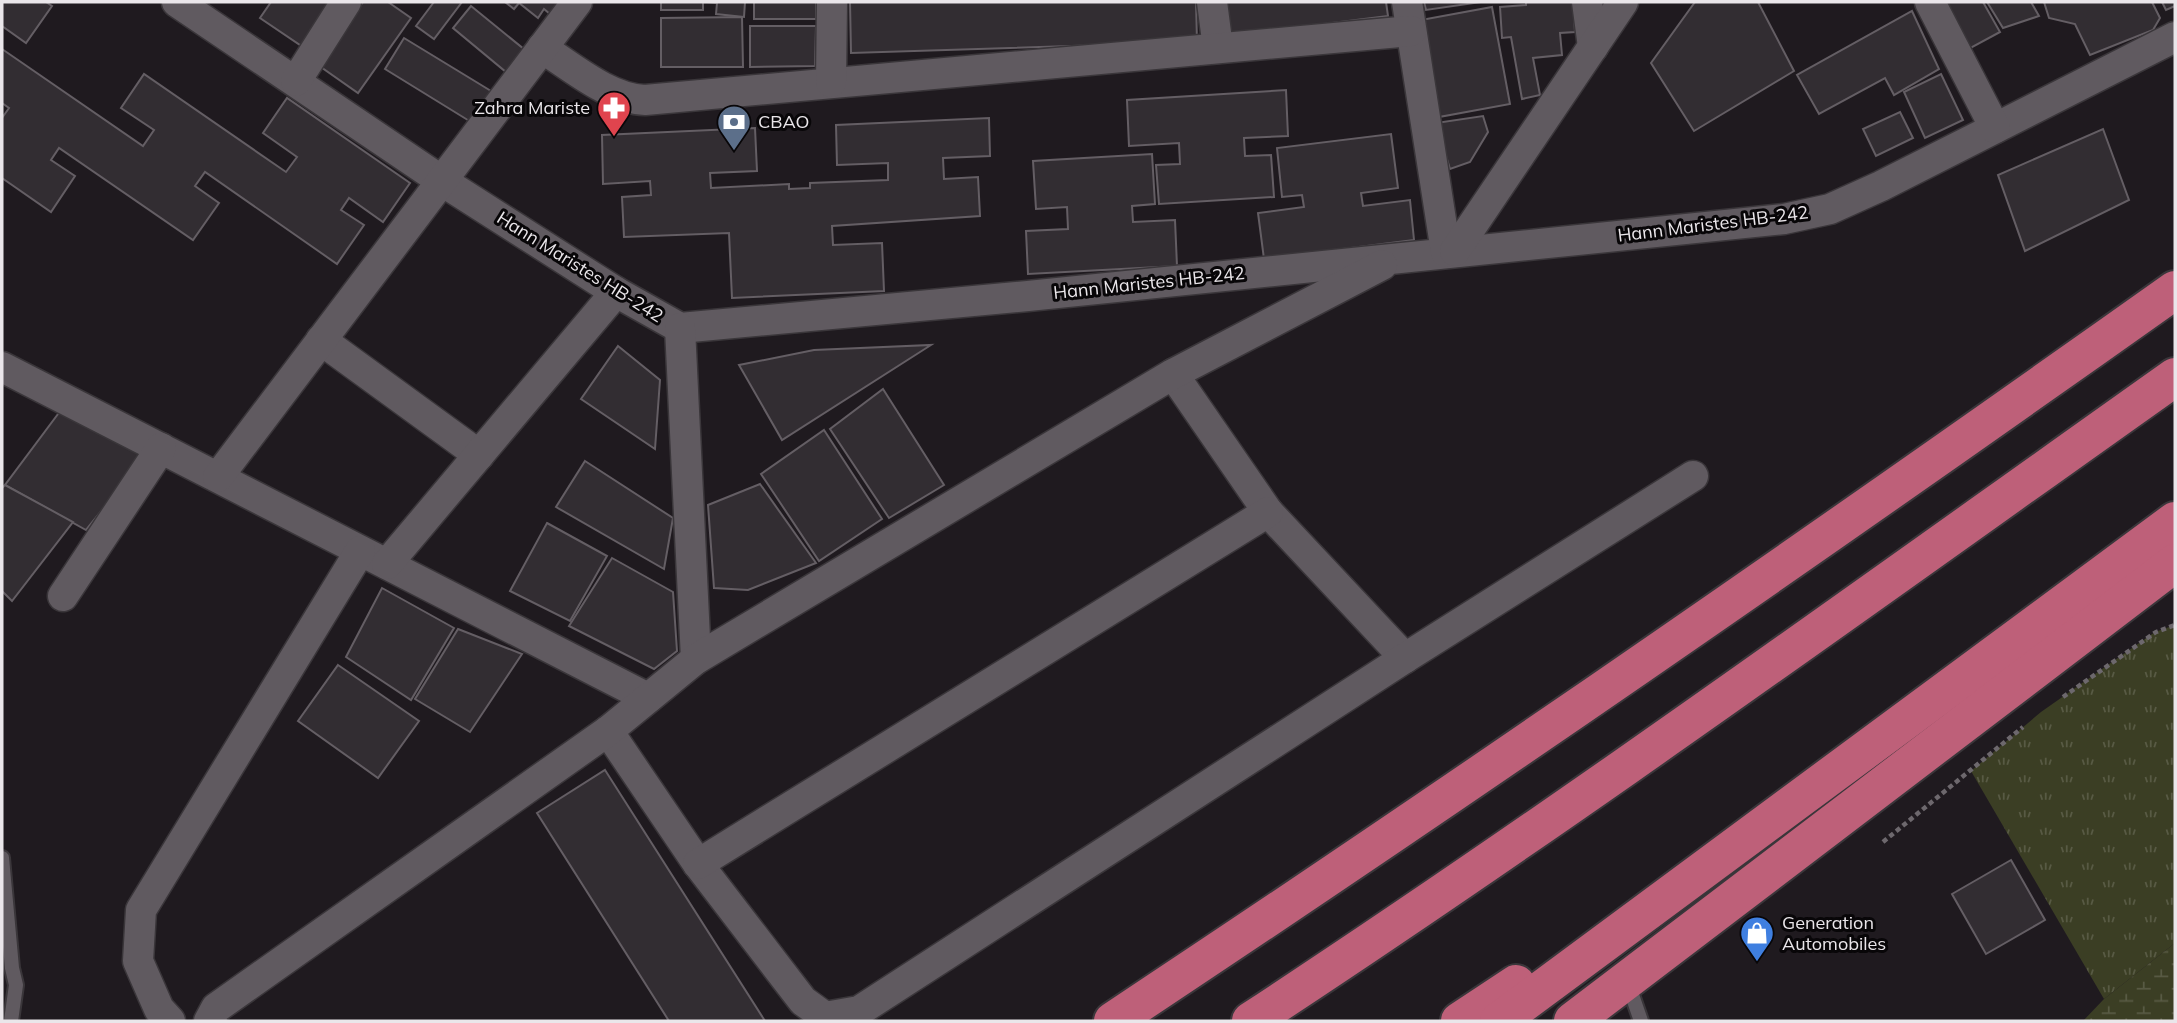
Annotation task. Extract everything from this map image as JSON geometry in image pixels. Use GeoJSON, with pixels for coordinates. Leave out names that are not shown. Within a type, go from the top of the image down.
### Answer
{"type":"FeatureCollection","features":[{"type":"Feature","properties":{"kind":"highway"},"geometry":{"type":"LineString","coordinates":[[1113,1021],[1329,878],[1812,548],[2175,290]]}},
{"type":"Feature","properties":{"kind":"highway"},"geometry":{"type":"LineString","coordinates":[[1251,1021],[1394,927],[1631,763],[2175,377]]}},
{"type":"Feature","properties":{"kind":"highway"},"geometry":{"type":"LineString","coordinates":[[1499,1021],[2175,521]]}},
{"type":"Feature","properties":{"kind":"highway"},"geometry":{"type":"LineString","coordinates":[[1573,1021],[2175,564]]}},
{"type":"Feature","properties":{"kind":"highway"},"geometry":{"type":"LineString","coordinates":[[1460,1021],[1841,767]]}},
{"type":"Feature","properties":{"kind":"highway"},"geometry":{"type":"LineString","coordinates":[[1599,1021],[1636,1007],[1661,954]]}},
{"type":"Feature","properties":{"kind":"street","name":"Hann Maristes HB-242"},"geometry":{"type":"LineString","coordinates":[[177,2],[442,181],[617,292],[680,328],[1028,296],[1784,219],[1830,209],[2175,37]]}},
{"type":"Feature","properties":{"kind":"street"},"geometry":{"type":"LineString","coordinates":[[296,81],[346,2]]}},
{"type":"Feature","properties":{"kind":"street"},"geometry":{"type":"LineString","coordinates":[[218,477],[577,2]]}},
{"type":"Feature","properties":{"kind":"street"},"geometry":{"type":"LineString","coordinates":[[831,82],[832,2]]}},
{"type":"Feature","properties":{"kind":"street"},"geometry":{"type":"LineString","coordinates":[[1212,2],[1218,48]]}},
{"type":"Feature","properties":{"kind":"street"},"geometry":{"type":"LineString","coordinates":[[1407,2],[1450,252]]}},
{"type":"Feature","properties":{"kind":"street"},"geometry":{"type":"LineString","coordinates":[[1587,2],[1593,47]]}},
{"type":"Feature","properties":{"kind":"street"},"geometry":{"type":"LineString","coordinates":[[1450,252],[1623,2]]}},
{"type":"Feature","properties":{"kind":"street"},"geometry":{"type":"LineString","coordinates":[[1930,2],[1995,128]]}},
{"type":"Feature","properties":{"kind":"street"},"geometry":{"type":"LineString","coordinates":[[542,48],[617,95],[632,99],[1411,31]]}},
{"type":"Feature","properties":{"kind":"street"},"geometry":{"type":"LineString","coordinates":[[209,1021],[216,1008],[608,731],[696,659],[1172,374],[1398,257]]}},
{"type":"Feature","properties":{"kind":"street"},"geometry":{"type":"LineString","coordinates":[[387,565],[617,292]]}},
{"type":"Feature","properties":{"kind":"street"},"geometry":{"type":"LineString","coordinates":[[680,328],[696,659]]}},
{"type":"Feature","properties":{"kind":"street"},"geometry":{"type":"LineString","coordinates":[[321,340],[479,455]]}},
{"type":"Feature","properties":{"kind":"street"},"geometry":{"type":"LineString","coordinates":[[2,366],[648,698]]}},
{"type":"Feature","properties":{"kind":"street"},"geometry":{"type":"LineString","coordinates":[[1172,374],[1268,512],[1405,658]]}},
{"type":"Feature","properties":{"kind":"street"},"geometry":{"type":"LineString","coordinates":[[63,596],[161,448]]}},
{"type":"Feature","properties":{"kind":"street"},"geometry":{"type":"LineString","coordinates":[[608,731],[698,864],[803,1001],[825,1017],[859,1010],[1693,476]]}},
{"type":"Feature","properties":{"kind":"street"},"geometry":{"type":"LineString","coordinates":[[698,864],[1268,512]]}},
{"type":"Feature","properties":{"kind":"street"},"geometry":{"type":"LineString","coordinates":[[170,1021],[159,1009],[138,961],[141,909],[360,551]]}},
{"type":"Feature","properties":{"kind":"lane"},"geometry":{"type":"LineString","coordinates":[[2,858],[12,968],[16,985],[11,1021]]}},
{"type":"Feature","properties":{"kind":"path"},"geometry":{"type":"LineString","coordinates":[[2062,698],[2155,632],[2175,625]]}},
{"type":"Feature","properties":{"kind":"path"},"geometry":{"type":"LineString","coordinates":[[1883,842],[2031,721]]}},
{"type":"Feature","properties":{"kind":"green space"},"geometry":{"type":"Polygon","coordinates":[[[2175,625],[2175,943],[2104,999],[1971,771],[2041,712],[2155,632],[2175,625]]]}},
{"type":"Feature","properties":{"kind":"green space"},"geometry":{"type":"Polygon","coordinates":[[[2175,943],[2175,1021],[2083,1021],[2104,999],[2175,943]]]}},
{"type":"Feature","properties":{"kind":"building"},"geometry":{"type":"Polygon","coordinates":[[[2,2],[46,2],[52,6],[26,43],[2,26],[2,2]]]}},
{"type":"Feature","properties":{"kind":"building"},"geometry":{"type":"Polygon","coordinates":[[[271,2],[334,2],[303,47],[260,18],[271,2]]]}},
{"type":"Feature","properties":{"kind":"building"},"geometry":{"type":"Polygon","coordinates":[[[363,2],[388,2],[411,18],[358,93],[318,65],[363,2]]]}},
{"type":"Feature","properties":{"kind":"building"},"geometry":{"type":"Polygon","coordinates":[[[434,2],[462,2],[434,39],[416,26],[434,2]]]}},
{"type":"Feature","properties":{"kind":"building"},"geometry":{"type":"Polygon","coordinates":[[[505,2],[560,2],[550,14],[544,9],[538,18],[519,3],[514,9],[505,2]]]}},
{"type":"Feature","properties":{"kind":"building"},"geometry":{"type":"Polygon","coordinates":[[[661,2],[703,2],[703,10],[661,10],[661,2]]]}},
{"type":"Feature","properties":{"kind":"building"},"geometry":{"type":"Polygon","coordinates":[[[703,2],[745,2],[744,17],[716,14],[717,3],[703,2]]]}},
{"type":"Feature","properties":{"kind":"building"},"geometry":{"type":"Polygon","coordinates":[[[754,2],[816,2],[816,19],[754,19],[754,2]]]}},
{"type":"Feature","properties":{"kind":"building"},"geometry":{"type":"Polygon","coordinates":[[[850,2],[1196,2],[1197,42],[851,53],[850,2]]]}},
{"type":"Feature","properties":{"kind":"building"},"geometry":{"type":"Polygon","coordinates":[[[1224,2],[1386,2],[1388,16],[1228,36],[1224,2]]]}},
{"type":"Feature","properties":{"kind":"building"},"geometry":{"type":"Polygon","coordinates":[[[1424,2],[1481,2],[1426,10],[1424,2]]]}},
{"type":"Feature","properties":{"kind":"building"},"geometry":{"type":"Polygon","coordinates":[[[1526,2],[1573,2],[1575,32],[1560,33],[1562,55],[1533,58],[1540,95],[1522,99],[1511,37],[1502,38],[1500,7],[1526,5],[1526,2]]]}},
{"type":"Feature","properties":{"kind":"building"},"geometry":{"type":"Polygon","coordinates":[[[1695,2],[1758,2],[1794,71],[1694,131],[1651,63],[1695,2]]]}},
{"type":"Feature","properties":{"kind":"building"},"geometry":{"type":"Polygon","coordinates":[[[1938,2],[1983,2],[2000,32],[1965,51],[1938,2]]]}},
{"type":"Feature","properties":{"kind":"building"},"geometry":{"type":"Polygon","coordinates":[[[1987,2],[2031,2],[2039,16],[2003,28],[1987,2]]]}},
{"type":"Feature","properties":{"kind":"building"},"geometry":{"type":"Polygon","coordinates":[[[2044,2],[2152,2],[2160,18],[2153,30],[2090,55],[2075,24],[2049,18],[2044,2]]]}},
{"type":"Feature","properties":{"kind":"building"},"geometry":{"type":"Polygon","coordinates":[[[2162,2],[2175,2],[2175,6],[2166,10],[2162,2]]]}},
{"type":"Feature","properties":{"kind":"building"},"geometry":{"type":"Polygon","coordinates":[[[471,6],[530,54],[512,77],[453,28],[471,6]]]}},
{"type":"Feature","properties":{"kind":"building"},"geometry":{"type":"Polygon","coordinates":[[[1492,7],[1510,104],[1439,117],[1421,20],[1492,7]]]}},
{"type":"Feature","properties":{"kind":"building"},"geometry":{"type":"Polygon","coordinates":[[[1912,11],[1939,69],[1894,95],[1885,78],[1819,114],[1797,75],[1912,11]]]}},
{"type":"Feature","properties":{"kind":"building"},"geometry":{"type":"Polygon","coordinates":[[[742,17],[743,67],[661,67],[661,18],[742,17]]]}},
{"type":"Feature","properties":{"kind":"building"},"geometry":{"type":"Polygon","coordinates":[[[750,26],[816,26],[815,66],[750,67],[750,26]]]}},
{"type":"Feature","properties":{"kind":"building"},"geometry":{"type":"Polygon","coordinates":[[[404,38],[491,91],[471,122],[385,69],[404,38]]]}},
{"type":"Feature","properties":{"kind":"building"},"geometry":{"type":"Polygon","coordinates":[[[2,49],[143,146],[154,130],[121,108],[144,74],[286,172],[297,157],[263,133],[287,98],[410,183],[383,222],[349,198],[341,210],[364,225],[337,264],[205,172],[195,186],[219,203],[193,240],[59,148],[51,160],[75,176],[51,212],[2,178],[2,118],[9,108],[2,103],[2,49]]]}},
{"type":"Feature","properties":{"kind":"building"},"geometry":{"type":"Polygon","coordinates":[[[1941,74],[1963,120],[1925,138],[1904,92],[1941,74]]]}},
{"type":"Feature","properties":{"kind":"building"},"geometry":{"type":"Polygon","coordinates":[[[1286,90],[1288,136],[1244,138],[1245,156],[1271,155],[1274,197],[1159,204],[1156,165],[1180,164],[1179,143],[1129,146],[1127,100],[1286,90]]]}},
{"type":"Feature","properties":{"kind":"building"},"geometry":{"type":"Polygon","coordinates":[[[1900,112],[1913,138],[1876,156],[1863,129],[1900,112]]]}},
{"type":"Feature","properties":{"kind":"building"},"geometry":{"type":"Polygon","coordinates":[[[1483,116],[1488,132],[1470,162],[1450,169],[1436,123],[1483,116]]]}},
{"type":"Feature","properties":{"kind":"building"},"geometry":{"type":"Polygon","coordinates":[[[989,118],[990,156],[943,158],[944,179],[978,177],[980,216],[832,226],[833,245],[882,243],[884,291],[732,298],[729,233],[624,237],[622,197],[651,195],[650,181],[603,184],[602,135],[755,128],[757,171],[710,173],[711,188],[789,184],[789,189],[810,188],[810,183],[888,180],[888,163],[837,165],[836,125],[989,118]]]}},
{"type":"Feature","properties":{"kind":"building"},"geometry":{"type":"Polygon","coordinates":[[[2103,129],[2129,200],[2025,251],[1998,175],[2103,129]]]}},
{"type":"Feature","properties":{"kind":"building"},"geometry":{"type":"Polygon","coordinates":[[[1391,134],[1398,188],[1361,193],[1363,206],[1410,200],[1414,240],[1264,259],[1258,213],[1304,207],[1302,195],[1282,197],[1277,148],[1391,134]]]}},
{"type":"Feature","properties":{"kind":"building"},"geometry":{"type":"Polygon","coordinates":[[[1152,154],[1155,204],[1132,206],[1133,222],[1175,220],[1177,266],[1028,274],[1026,231],[1068,229],[1067,207],[1036,209],[1033,161],[1152,154]]]}},
{"type":"Feature","properties":{"kind":"building"},"geometry":{"type":"Polygon","coordinates":[[[931,345],[782,440],[739,365],[814,350],[931,345]]]}},
{"type":"Feature","properties":{"kind":"building"},"geometry":{"type":"Polygon","coordinates":[[[618,346],[660,380],[655,449],[581,399],[618,346]]]}},
{"type":"Feature","properties":{"kind":"building"},"geometry":{"type":"Polygon","coordinates":[[[883,389],[944,485],[889,518],[830,429],[883,389]]]}},
{"type":"Feature","properties":{"kind":"building"},"geometry":{"type":"Polygon","coordinates":[[[61,410],[147,454],[86,530],[5,485],[61,410]]]}},
{"type":"Feature","properties":{"kind":"building"},"geometry":{"type":"Polygon","coordinates":[[[824,430],[882,519],[819,561],[761,474],[824,430]]]}},
{"type":"Feature","properties":{"kind":"building"},"geometry":{"type":"Polygon","coordinates":[[[585,461],[673,518],[664,569],[556,507],[585,461]]]}},
{"type":"Feature","properties":{"kind":"building"},"geometry":{"type":"Polygon","coordinates":[[[760,484],[816,563],[748,590],[714,588],[708,505],[760,484]]]}},
{"type":"Feature","properties":{"kind":"building"},"geometry":{"type":"Polygon","coordinates":[[[5,485],[73,522],[12,601],[2,591],[2,488],[5,485]]]}},
{"type":"Feature","properties":{"kind":"building"},"geometry":{"type":"Polygon","coordinates":[[[547,523],[607,556],[570,621],[510,591],[547,523]]]}},
{"type":"Feature","properties":{"kind":"building"},"geometry":{"type":"Polygon","coordinates":[[[612,558],[673,592],[677,651],[654,669],[569,626],[612,558]]]}},
{"type":"Feature","properties":{"kind":"building"},"geometry":{"type":"Polygon","coordinates":[[[382,588],[454,628],[411,700],[346,657],[382,588]]]}},
{"type":"Feature","properties":{"kind":"building"},"geometry":{"type":"Polygon","coordinates":[[[458,629],[522,654],[470,732],[415,699],[458,629]]]}},
{"type":"Feature","properties":{"kind":"building"},"geometry":{"type":"Polygon","coordinates":[[[338,665],[419,721],[378,778],[298,721],[338,665]]]}},
{"type":"Feature","properties":{"kind":"building"},"geometry":{"type":"Polygon","coordinates":[[[605,770],[765,1021],[669,1021],[537,813],[605,770]]]}},
{"type":"Feature","properties":{"kind":"building"},"geometry":{"type":"Polygon","coordinates":[[[2011,860],[2045,920],[1986,954],[1952,894],[2011,860]]]}},
{"type":"Feature","properties":{"kind":"place","name":"Zahra Mariste"},"geometry":{"type":"Point","coordinates":[614,138]}},
{"type":"Feature","properties":{"kind":"place","name":"CBAO"},"geometry":{"type":"Point","coordinates":[734,152]}},
{"type":"Feature","properties":{"kind":"place","name":"Generation Automobiles"},"geometry":{"type":"Point","coordinates":[1757,963]}}]}
